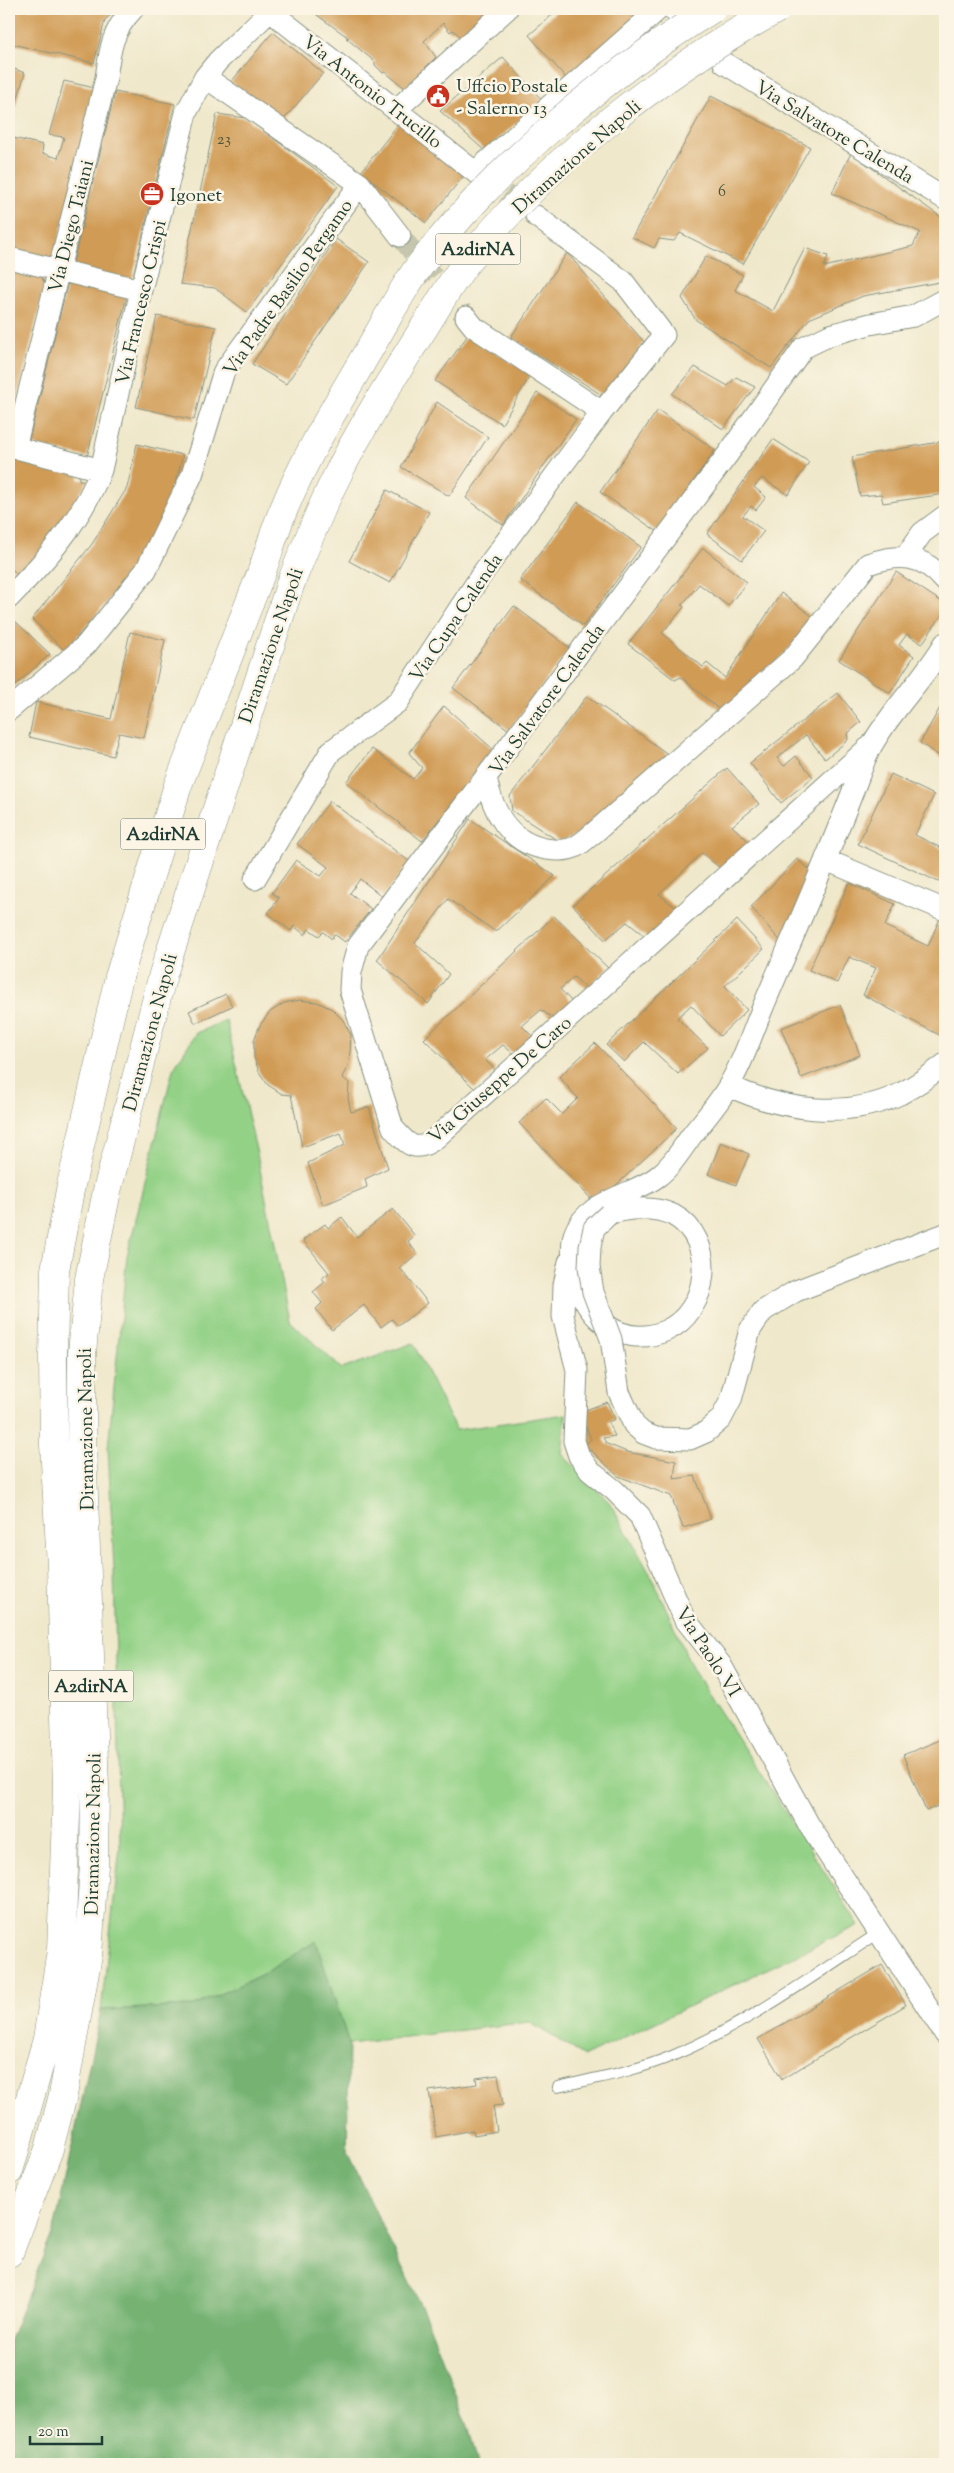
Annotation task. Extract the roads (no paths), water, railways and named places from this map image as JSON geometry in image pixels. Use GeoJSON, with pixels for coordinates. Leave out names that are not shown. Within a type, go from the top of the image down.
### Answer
{"type":"FeatureCollection","features":[{"type":"Feature","properties":{"kind":"highway","name":"Diramazione Napoli"},"geometry":{"type":"LineString","coordinates":[[9,2171],[47,2039],[61,1951],[67,1789],[61,1565],[52,1356],[55,1279],[72,1185],[119,978],[178,785],[262,571],[283,510],[354,376],[420,265],[458,219],[545,134],[612,77],[672,34],[712,9]]}},
{"type":"Feature","properties":{"kind":"highway","name":"Diramazione Napoli"},"geometry":{"type":"LineString","coordinates":[[9,2253],[49,2149],[63,2095],[88,1955],[94,1865],[95,1788],[82,1444],[82,1353],[89,1279],[106,1190],[163,974],[290,585],[321,509],[378,399],[466,263],[507,216],[557,168],[609,123],[733,34],[777,9]]}},
{"type":"Feature","properties":{"kind":"street","name":"Via Diego Taiani"},"geometry":{"type":"LineString","coordinates":[[12,447],[59,270],[106,78],[111,42],[125,18],[134,9]]}},
{"type":"Feature","properties":{"kind":"street"},"geometry":{"type":"LineString","coordinates":[[397,109],[507,9]]}},
{"type":"Feature","properties":{"kind":"street","name":"Via Antonio Trucillo"},"geometry":{"type":"LineString","coordinates":[[271,10],[475,172],[659,9]]}},
{"type":"Feature","properties":{"kind":"street","name":"Via Francesco Crispi"},"geometry":{"type":"LineString","coordinates":[[9,598],[42,564],[64,535],[92,493],[101,470],[141,290],[186,112],[205,77],[218,61],[271,10]]}},
{"type":"Feature","properties":{"kind":"street","name":"Via Salvatore Calenda"},"geometry":{"type":"LineString","coordinates":[[724,63],[945,198]]}},
{"type":"Feature","properties":{"kind":"street"},"geometry":{"type":"LineString","coordinates":[[205,77],[360,184],[400,236]]}},
{"type":"Feature","properties":{"kind":"street","name":"Via Padre Basilio Pergamo"},"geometry":{"type":"LineString","coordinates":[[9,710],[86,645],[146,570],[192,475],[224,371],[360,184]]}},
{"type":"Feature","properties":{"kind":"street","name":"Via Cupa Calenda"},"geometry":{"type":"LineString","coordinates":[[255,879],[331,751],[398,702],[484,571],[602,412],[664,334],[623,281],[536,216]]}},
{"type":"Feature","properties":{"kind":"street"},"geometry":{"type":"LineString","coordinates":[[9,258],[141,290]]}},
{"type":"Feature","properties":{"kind":"street","name":"Via Salvatore Calenda"},"geometry":{"type":"LineString","coordinates":[[906,556],[868,564],[793,658],[595,832],[570,849],[538,848],[523,842],[511,832],[497,813],[486,777],[728,454],[803,348],[830,335],[870,324],[914,316],[945,299]]}},
{"type":"Feature","properties":{"kind":"street"},"geometry":{"type":"LineString","coordinates":[[466,316],[474,327],[602,412]]}},
{"type":"Feature","properties":{"kind":"street"},"geometry":{"type":"LineString","coordinates":[[12,447],[101,470]]}},
{"type":"Feature","properties":{"kind":"street"},"geometry":{"type":"LineString","coordinates":[[945,516],[922,533],[906,556],[923,562],[936,571],[945,582]]}},
{"type":"Feature","properties":{"kind":"street"},"geometry":{"type":"LineString","coordinates":[[945,643],[871,745],[826,860],[729,1086],[671,1165],[649,1183],[606,1202],[594,1211],[577,1228],[572,1247],[574,1273],[580,1292],[587,1305],[608,1329],[629,1336],[647,1336],[666,1331],[682,1321],[695,1306],[703,1284],[703,1263],[697,1243],[690,1230],[672,1215],[626,1208],[609,1214],[594,1228],[590,1247],[589,1267],[593,1292],[610,1339],[619,1392],[634,1425],[643,1433],[656,1438],[690,1439],[706,1432],[721,1419],[731,1400],[750,1330],[763,1311],[796,1291],[945,1234]]}},
{"type":"Feature","properties":{"kind":"street","name":"Via Giuseppe De Caro"},"geometry":{"type":"LineString","coordinates":[[497,762],[358,946],[351,972],[350,990],[393,1128],[406,1143],[419,1147],[428,1144],[437,1136],[871,745]]}},
{"type":"Feature","properties":{"kind":"street"},"geometry":{"type":"LineString","coordinates":[[826,860],[945,910]]}},
{"type":"Feature","properties":{"kind":"street"},"geometry":{"type":"LineString","coordinates":[[729,1086],[758,1100],[794,1107],[827,1109],[852,1107],[899,1094],[920,1083],[945,1064]]}},
{"type":"Feature","properties":{"kind":"street","name":"Via Paolo VI"},"geometry":{"type":"LineString","coordinates":[[572,1247],[564,1285],[563,1316],[577,1370],[574,1441],[579,1456],[590,1471],[614,1490],[640,1516],[684,1618],[721,1665],[809,1825],[945,2034]]}},
{"type":"Feature","properties":{"kind":"lane"},"geometry":{"type":"LineString","coordinates":[[558,2087],[628,2070],[670,2057],[711,2038],[880,1932]]}},
{"type":"Feature","properties":{"kind":"tunnel"},"geometry":{"type":"LineString","coordinates":[[479,175],[531,213]]}},
{"type":"Feature","properties":{"kind":"tunnel"},"geometry":{"type":"LineString","coordinates":[[400,236],[466,317]]}},
{"type":"Feature","properties":{"kind":"place","name":"Uffcio Postale - Salerno 13"},"geometry":{"type":"Point","coordinates":[438,96]}},
{"type":"Feature","properties":{"kind":"place","name":"Igonet"},"geometry":{"type":"Point","coordinates":[152,194]}}]}
